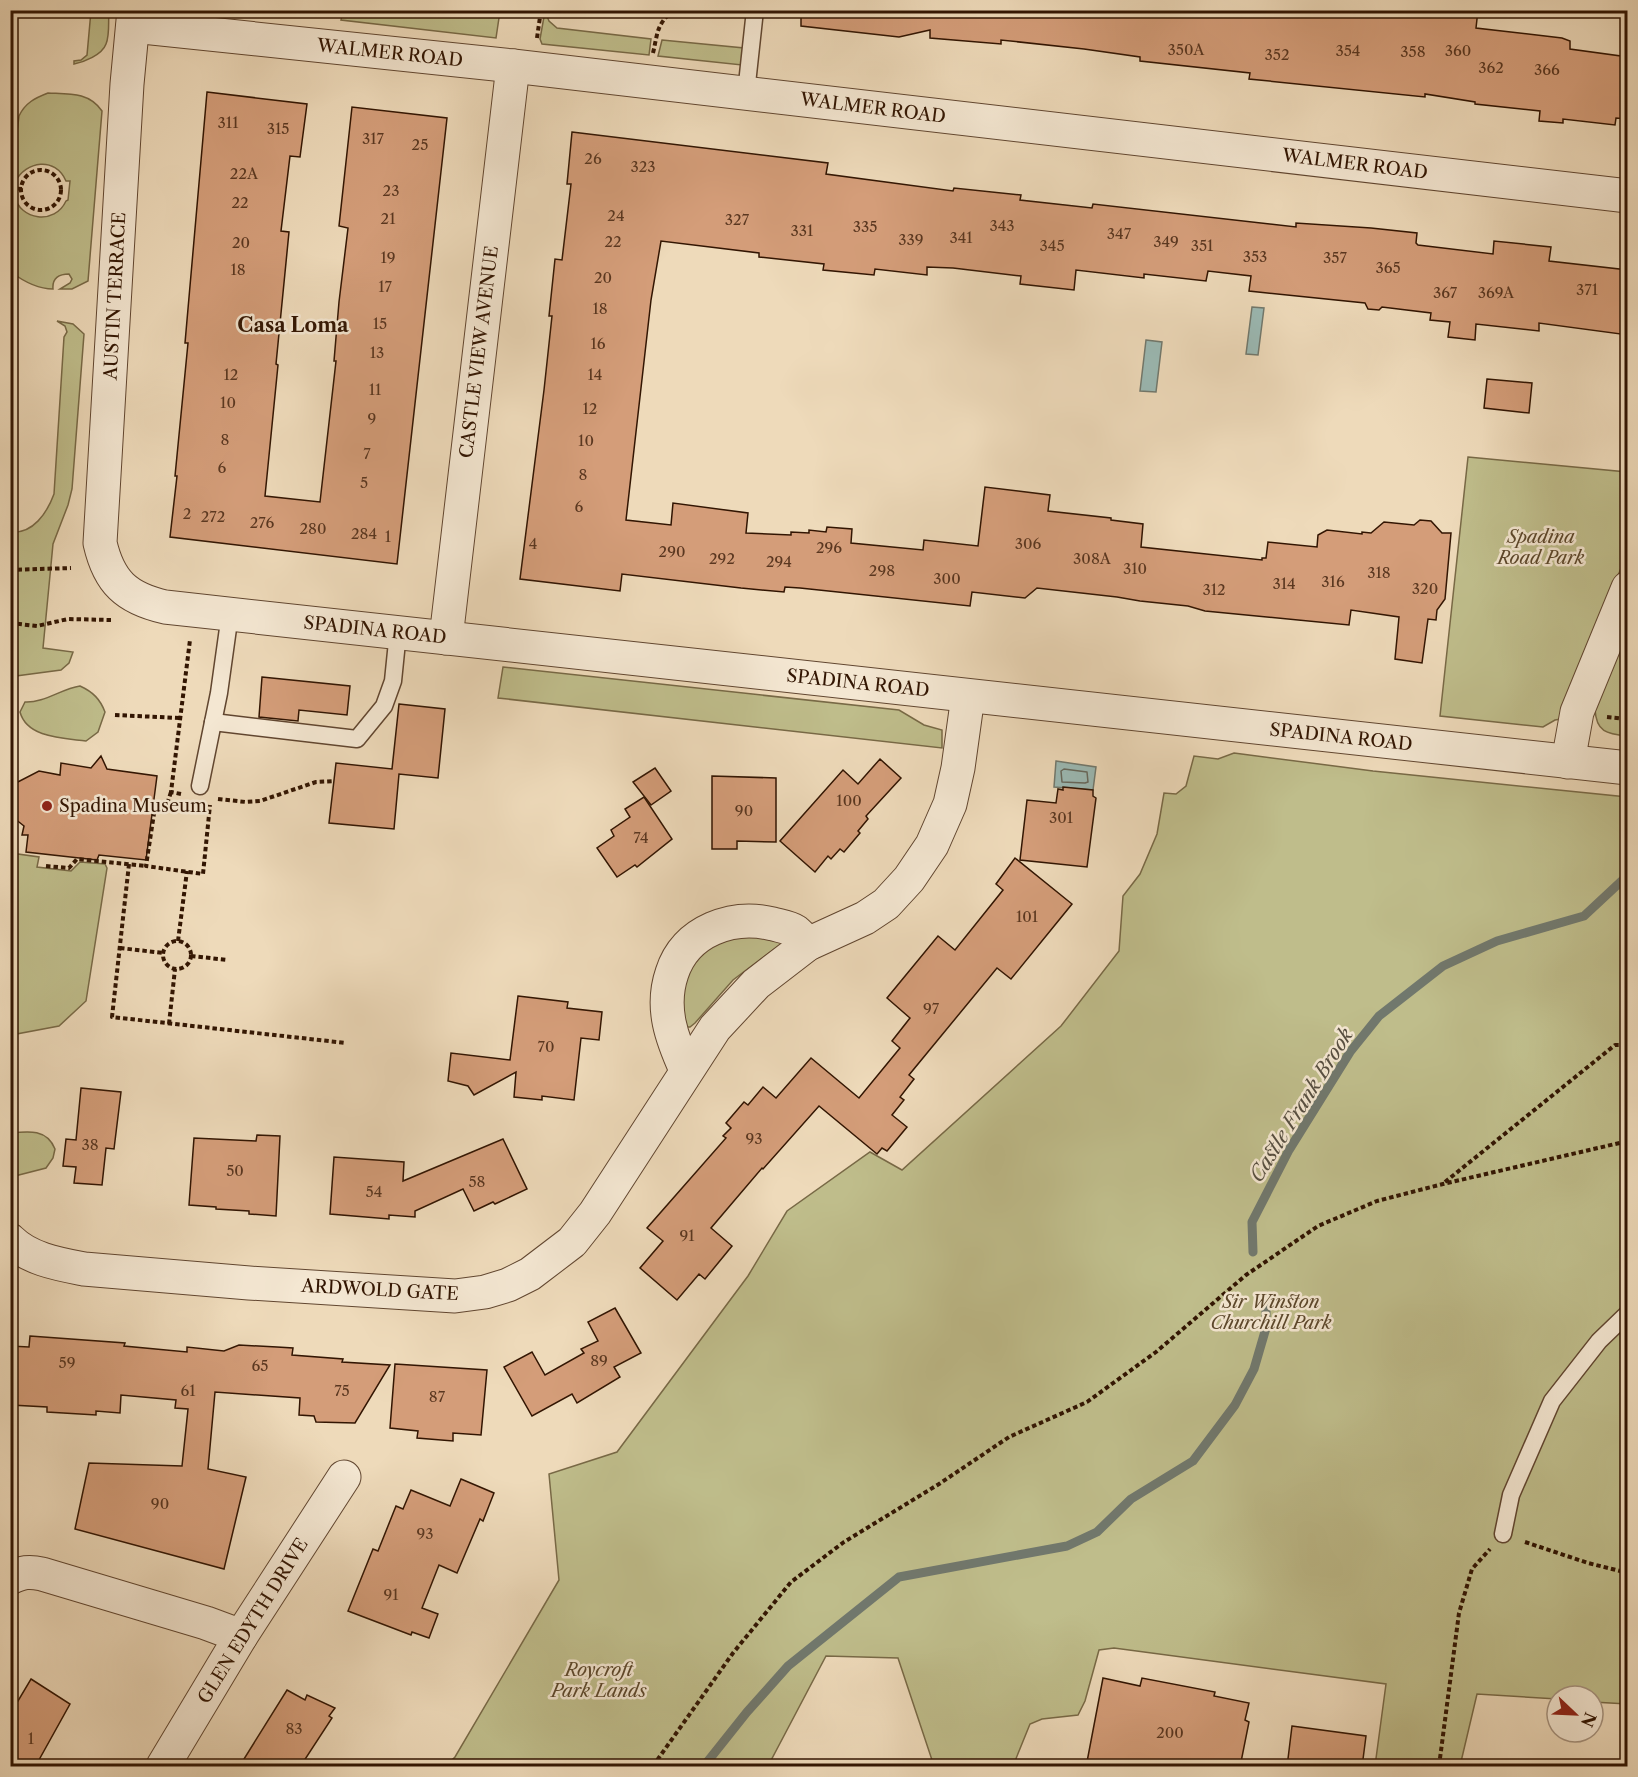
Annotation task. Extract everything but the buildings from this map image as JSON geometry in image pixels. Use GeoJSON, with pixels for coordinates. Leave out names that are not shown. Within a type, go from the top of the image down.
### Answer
{"type":"FeatureCollection","features":[{"type":"Feature","properties":{"kind":"street","name":"WALMER ROAD"},"geometry":{"type":"LineString","coordinates":[[134,18],[524,57],[746,93],[1628,196]]}},
{"type":"Feature","properties":{"kind":"street","name":"AUSTIN TERRACE"},"geometry":{"type":"LineString","coordinates":[[105,565],[100,543],[127,84],[134,18]]}},
{"type":"Feature","properties":{"kind":"street","name":"CASTLE VIEW AVENUE"},"geometry":{"type":"LineString","coordinates":[[446,638],[524,57]]}},
{"type":"Feature","properties":{"kind":"street","name":"SPADINA ROAD"},"geometry":{"type":"LineString","coordinates":[[105,565],[112,576],[130,594],[146,602],[165,607],[1628,768]]}},
{"type":"Feature","properties":{"kind":"street"},"geometry":{"type":"LineString","coordinates":[[1568,762],[1577,712],[1628,588]]}},
{"type":"Feature","properties":{"kind":"street","name":"ARDWOLD GATE"},"geometry":{"type":"LineString","coordinates":[[10,1240],[44,1260],[84,1269],[376,1292],[455,1296],[508,1286],[530,1274],[573,1242],[595,1213],[715,1028],[756,984],[808,944],[865,918],[886,903],[909,879],[932,845],[950,804],[958,768],[968,696]]}},
{"type":"Feature","properties":{"kind":"street"},"geometry":{"type":"LineString","coordinates":[[686,1070],[667,1021],[667,998],[672,972],[685,950],[700,935],[714,927],[738,921],[759,921],[794,930],[808,944]]}},
{"type":"Feature","properties":{"kind":"street","name":"GLEN EDYTH DRIVE"},"geometry":{"type":"LineString","coordinates":[[163,1767],[241,1636],[344,1477]]}},
{"type":"Feature","properties":{"kind":"street"},"geometry":{"type":"LineString","coordinates":[[10,1578],[31,1571],[206,1623],[241,1636]]}},
{"type":"Feature","properties":{"kind":"lane"},"geometry":{"type":"LineString","coordinates":[[746,93],[755,10]]}},
{"type":"Feature","properties":{"kind":"lane"},"geometry":{"type":"LineString","coordinates":[[195,791],[219,693],[230,614]]}},
{"type":"Feature","properties":{"kind":"lane"},"geometry":{"type":"LineString","coordinates":[[213,722],[357,739],[384,706],[393,681],[398,632]]}},
{"type":"Feature","properties":{"kind":"lane"},"geometry":{"type":"LineString","coordinates":[[1503,1534],[1511,1496],[1552,1401],[1599,1341],[1628,1313]]}},
{"type":"Feature","properties":{"kind":"path"},"geometry":{"type":"LineString","coordinates":[[524,57],[541,10]]}},
{"type":"Feature","properties":{"kind":"path"},"geometry":{"type":"LineString","coordinates":[[656,39],[661,21],[673,10]]}},
{"type":"Feature","properties":{"kind":"path"},"geometry":{"type":"LineString","coordinates":[[43,171],[49,172],[58,180],[61,192],[57,203],[46,210],[40,210],[34,209],[24,201],[21,189],[31,174],[43,171]]}},
{"type":"Feature","properties":{"kind":"path"},"geometry":{"type":"LineString","coordinates":[[10,188],[21,189]]}},
{"type":"Feature","properties":{"kind":"path"},"geometry":{"type":"LineString","coordinates":[[10,570],[71,568]]}},
{"type":"Feature","properties":{"kind":"path"},"geometry":{"type":"LineString","coordinates":[[10,623],[37,626],[83,618],[118,621]]}},
{"type":"Feature","properties":{"kind":"path"},"geometry":{"type":"LineString","coordinates":[[146,866],[155,807],[167,804],[171,792],[191,629]]}},
{"type":"Feature","properties":{"kind":"path"},"geometry":{"type":"LineString","coordinates":[[115,714],[180,718]]}},
{"type":"Feature","properties":{"kind":"path"},"geometry":{"type":"LineString","coordinates":[[46,866],[69,868],[77,859],[203,874],[210,798],[246,802],[260,801],[316,782],[334,781]]}},
{"type":"Feature","properties":{"kind":"path"},"geometry":{"type":"LineString","coordinates":[[171,792],[195,791]]}},
{"type":"Feature","properties":{"kind":"path"},"geometry":{"type":"LineString","coordinates":[[129,864],[112,1017],[346,1043]]}},
{"type":"Feature","properties":{"kind":"path"},"geometry":{"type":"LineString","coordinates":[[178,941],[187,871]]}},
{"type":"Feature","properties":{"kind":"path"},"geometry":{"type":"LineString","coordinates":[[178,941],[189,947],[191,956],[187,965],[175,969],[167,965],[163,953],[167,945],[178,941]]}},
{"type":"Feature","properties":{"kind":"path"},"geometry":{"type":"LineString","coordinates":[[120,948],[163,953]]}},
{"type":"Feature","properties":{"kind":"path"},"geometry":{"type":"LineString","coordinates":[[191,956],[228,960]]}},
{"type":"Feature","properties":{"kind":"path"},"geometry":{"type":"LineString","coordinates":[[169,1024],[175,969]]}},
{"type":"Feature","properties":{"kind":"path"},"geometry":{"type":"LineString","coordinates":[[1443,1184],[1615,1045],[1628,1046]]}},
{"type":"Feature","properties":{"kind":"path"},"geometry":{"type":"LineString","coordinates":[[653,1767],[733,1653],[791,1582],[844,1542],[939,1484],[1009,1437],[1087,1402],[1156,1352],[1246,1275],[1318,1226],[1377,1201],[1628,1141]]}},
{"type":"Feature","properties":{"kind":"path"},"geometry":{"type":"LineString","coordinates":[[1439,1767],[1460,1613],[1472,1569],[1503,1534],[1588,1563],[1628,1573]]}},
{"type":"Feature","properties":{"kind":"green space"},"geometry":{"type":"Polygon","coordinates":[[[343,10],[500,11],[496,38],[341,20],[343,10]]]}},
{"type":"Feature","properties":{"kind":"green space"},"geometry":{"type":"Polygon","coordinates":[[[91,11],[109,11],[107,40],[104,48],[97,55],[74,64],[74,61],[81,60],[87,55],[91,11]]]}},
{"type":"Feature","properties":{"kind":"green space"},"geometry":{"type":"Polygon","coordinates":[[[545,11],[549,21],[557,28],[651,39],[649,55],[542,44],[540,39],[545,11]]]}},
{"type":"Feature","properties":{"kind":"green space"},"geometry":{"type":"Polygon","coordinates":[[[662,40],[744,48],[742,65],[658,56],[662,40]]]}},
{"type":"Feature","properties":{"kind":"green space"},"geometry":{"type":"Polygon","coordinates":[[[48,93],[85,97],[102,111],[88,281],[72,289],[60,289],[70,283],[72,279],[69,274],[57,277],[53,289],[31,284],[11,272],[11,195],[14,195],[23,210],[38,217],[54,214],[68,200],[70,181],[66,181],[61,173],[48,165],[40,164],[26,169],[15,182],[11,182],[19,116],[31,101],[48,93]]]}},
{"type":"Feature","properties":{"kind":"green space"},"geometry":{"type":"Polygon","coordinates":[[[57,321],[73,324],[84,334],[72,489],[53,544],[43,648],[73,652],[69,663],[61,670],[16,676],[11,680],[11,532],[26,530],[38,521],[54,494],[64,337],[67,332],[65,326],[57,321]]]}},
{"type":"Feature","properties":{"kind":"green space","name":"Spadina Road Park"},"geometry":{"type":"Polygon","coordinates":[[[1468,457],[1627,472],[1627,553],[1561,719],[1543,727],[1440,716],[1468,457]]]}},
{"type":"Feature","properties":{"kind":"green space"},"geometry":{"type":"Polygon","coordinates":[[[1627,631],[1627,736],[1608,733],[1600,727],[1595,709],[1627,631]]]}},
{"type":"Feature","properties":{"kind":"green space"},"geometry":{"type":"Polygon","coordinates":[[[503,667],[899,710],[924,725],[942,730],[942,748],[498,698],[503,667]]]}},
{"type":"Feature","properties":{"kind":"green space"},"geometry":{"type":"Polygon","coordinates":[[[80,686],[96,696],[105,712],[98,732],[86,741],[47,735],[38,732],[24,721],[20,712],[25,702],[39,700],[80,686]]]}},
{"type":"Feature","properties":{"kind":"green space","name":"Sir Winston Churchill Park"},"geometry":{"type":"Polygon","coordinates":[[[1234,753],[1373,771],[1627,797],[1627,1704],[1605,1703],[1605,1684],[1545,1684],[1545,1698],[1477,1694],[1460,1766],[1375,1766],[1386,1684],[1114,1648],[1099,1650],[1085,1701],[1078,1715],[1042,1719],[1030,1724],[1013,1766],[934,1766],[898,1658],[826,1656],[768,1766],[446,1766],[455,1757],[559,1580],[549,1474],[617,1452],[748,1276],[787,1211],[870,1152],[902,1170],[1061,1026],[1119,951],[1123,896],[1140,874],[1157,834],[1164,793],[1176,794],[1186,786],[1194,756],[1218,759],[1234,753]]]}},
{"type":"Feature","properties":{"kind":"green space"},"geometry":{"type":"Polygon","coordinates":[[[11,853],[39,857],[37,867],[71,871],[80,862],[105,864],[107,868],[86,1001],[59,1026],[11,1035],[11,853]]]}},
{"type":"Feature","properties":{"kind":"green space"},"geometry":{"type":"Polygon","coordinates":[[[730,934],[782,939],[781,944],[733,980],[695,1023],[686,1027],[681,1003],[689,969],[700,955],[730,934]]]}},
{"type":"Feature","properties":{"kind":"green space"},"geometry":{"type":"Polygon","coordinates":[[[11,1133],[37,1133],[52,1142],[55,1149],[53,1158],[46,1168],[11,1177],[11,1133]]]}},
{"type":"Feature","properties":{"kind":"water"},"geometry":{"type":"Polygon","coordinates":[[[1252,307],[1264,308],[1258,355],[1246,354],[1252,307]]]}},
{"type":"Feature","properties":{"kind":"water"},"geometry":{"type":"Polygon","coordinates":[[[1146,340],[1162,342],[1156,392],[1140,391],[1146,340]]]}},
{"type":"Feature","properties":{"kind":"water"},"geometry":{"type":"Polygon","coordinates":[[[1056,761],[1096,767],[1093,790],[1054,787],[1056,761]]]}},
{"type":"Feature","properties":{"kind":"waterway","name":"Castle Frank Brook"},"geometry":{"type":"LineString","coordinates":[[1253,1252],[1252,1222],[1289,1150],[1350,1052],[1379,1016],[1443,966],[1497,941],[1584,916],[1628,875]]}},
{"type":"Feature","properties":{"kind":"waterway","name":"Castle Frank Brook"},"geometry":{"type":"LineString","coordinates":[[704,1766],[747,1712],[788,1666],[899,1577],[1067,1546],[1097,1532],[1131,1499],[1193,1461],[1235,1405],[1254,1369],[1266,1328],[1266,1306]]}},
{"type":"Feature","properties":{"kind":"place","name":"Spadina Museum"},"geometry":{"type":"Point","coordinates":[47,806]}},
{"type":"Feature","properties":{"kind":"district","name":"Casa Loma"},"geometry":{"type":"Point","coordinates":[293,325]}},
{"type":"Feature","properties":{"kind":"park label","name":"Roycroft Park Lands"},"geometry":{"type":"Point","coordinates":[599,1680]}}]}
